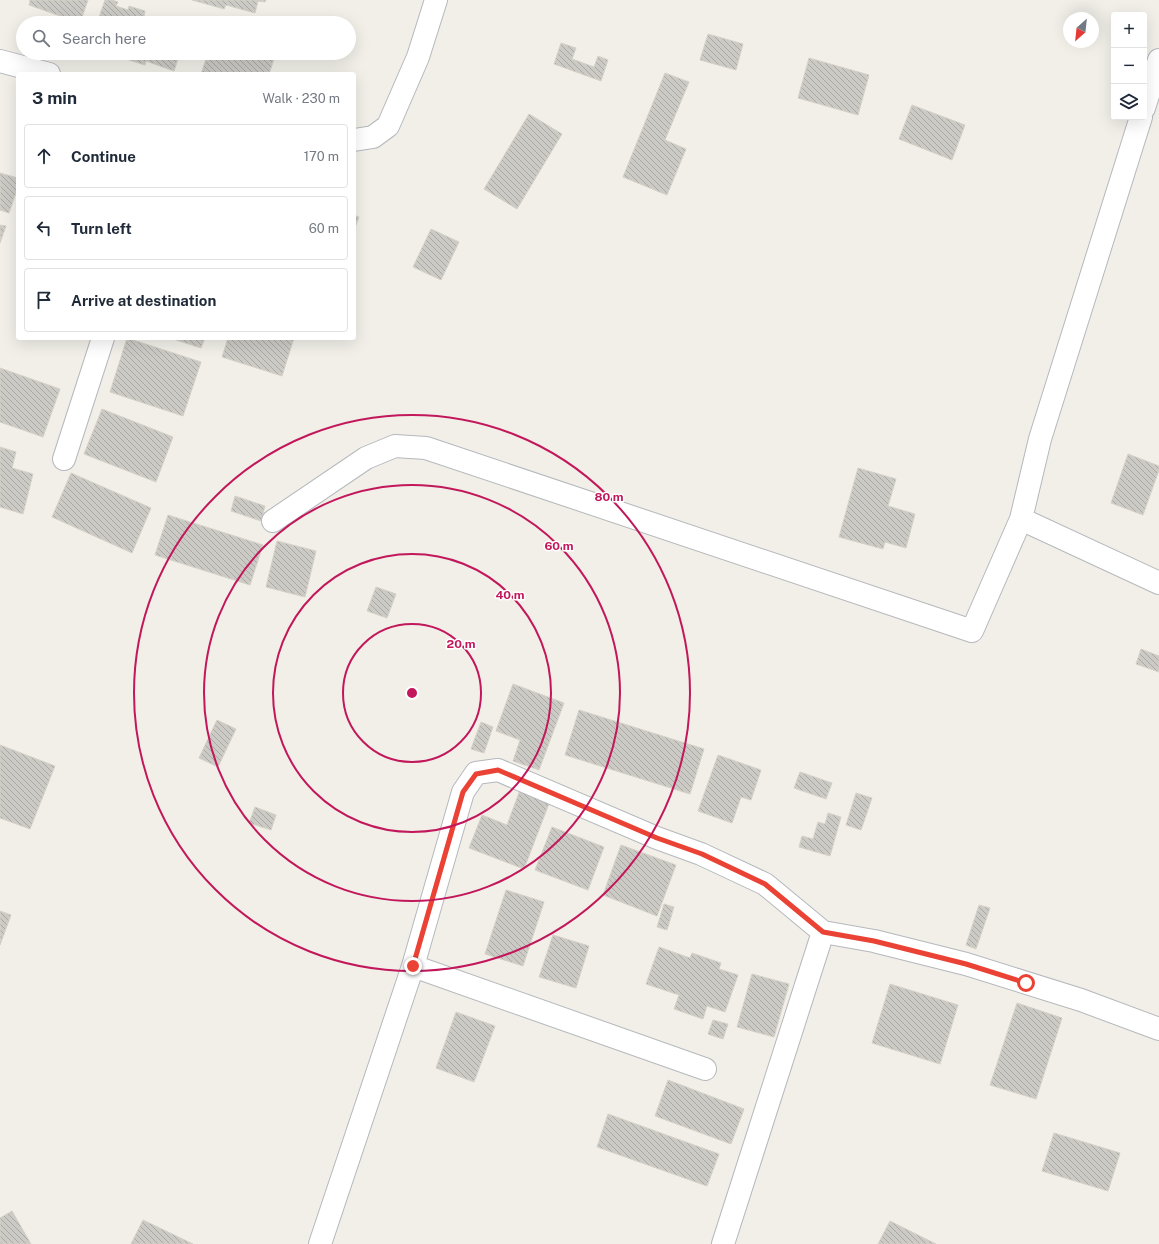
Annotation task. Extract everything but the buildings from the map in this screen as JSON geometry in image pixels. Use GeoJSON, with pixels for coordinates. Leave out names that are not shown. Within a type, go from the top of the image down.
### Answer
{"type":"FeatureCollection","features":[{"type":"Feature","properties":{"kind":"street"},"geometry":{"type":"LineString","coordinates":[[356,140],[373,137],[388,126],[418,57],[436,0]]}},
{"type":"Feature","properties":{"kind":"street"},"geometry":{"type":"LineString","coordinates":[[1147,98],[1159,60]]}},
{"type":"Feature","properties":{"kind":"street"},"geometry":{"type":"LineString","coordinates":[[0,61],[41,72]]}},
{"type":"Feature","properties":{"kind":"street"},"geometry":{"type":"LineString","coordinates":[[274,521],[366,458],[395,446],[426,448],[972,631],[1021,519],[1040,438],[1140,120]]}},
{"type":"Feature","properties":{"kind":"street"},"geometry":{"type":"LineString","coordinates":[[64,459],[103,340]]}},
{"type":"Feature","properties":{"kind":"street"},"geometry":{"type":"LineString","coordinates":[[1021,519],[1159,583]]}},
{"type":"Feature","properties":{"kind":"street"},"geometry":{"type":"LineString","coordinates":[[320,1244],[413,966],[463,792],[476,774],[498,770],[657,838],[702,854],[765,884],[823,932],[874,941],[966,964],[1081,1000],[1159,1029]]}},
{"type":"Feature","properties":{"kind":"street"},"geometry":{"type":"LineString","coordinates":[[723,1244],[823,932]]}},
{"type":"Feature","properties":{"kind":"street"},"geometry":{"type":"LineString","coordinates":[[413,966],[705,1069]]}},
{"type":"Feature","properties":{"kind":"route"},"geometry":{"type":"LineString","coordinates":[[413,966],[463,792],[476,774],[498,770],[657,838],[702,854],[765,884],[823,932],[874,941],[966,964],[1026,983]]}}]}
